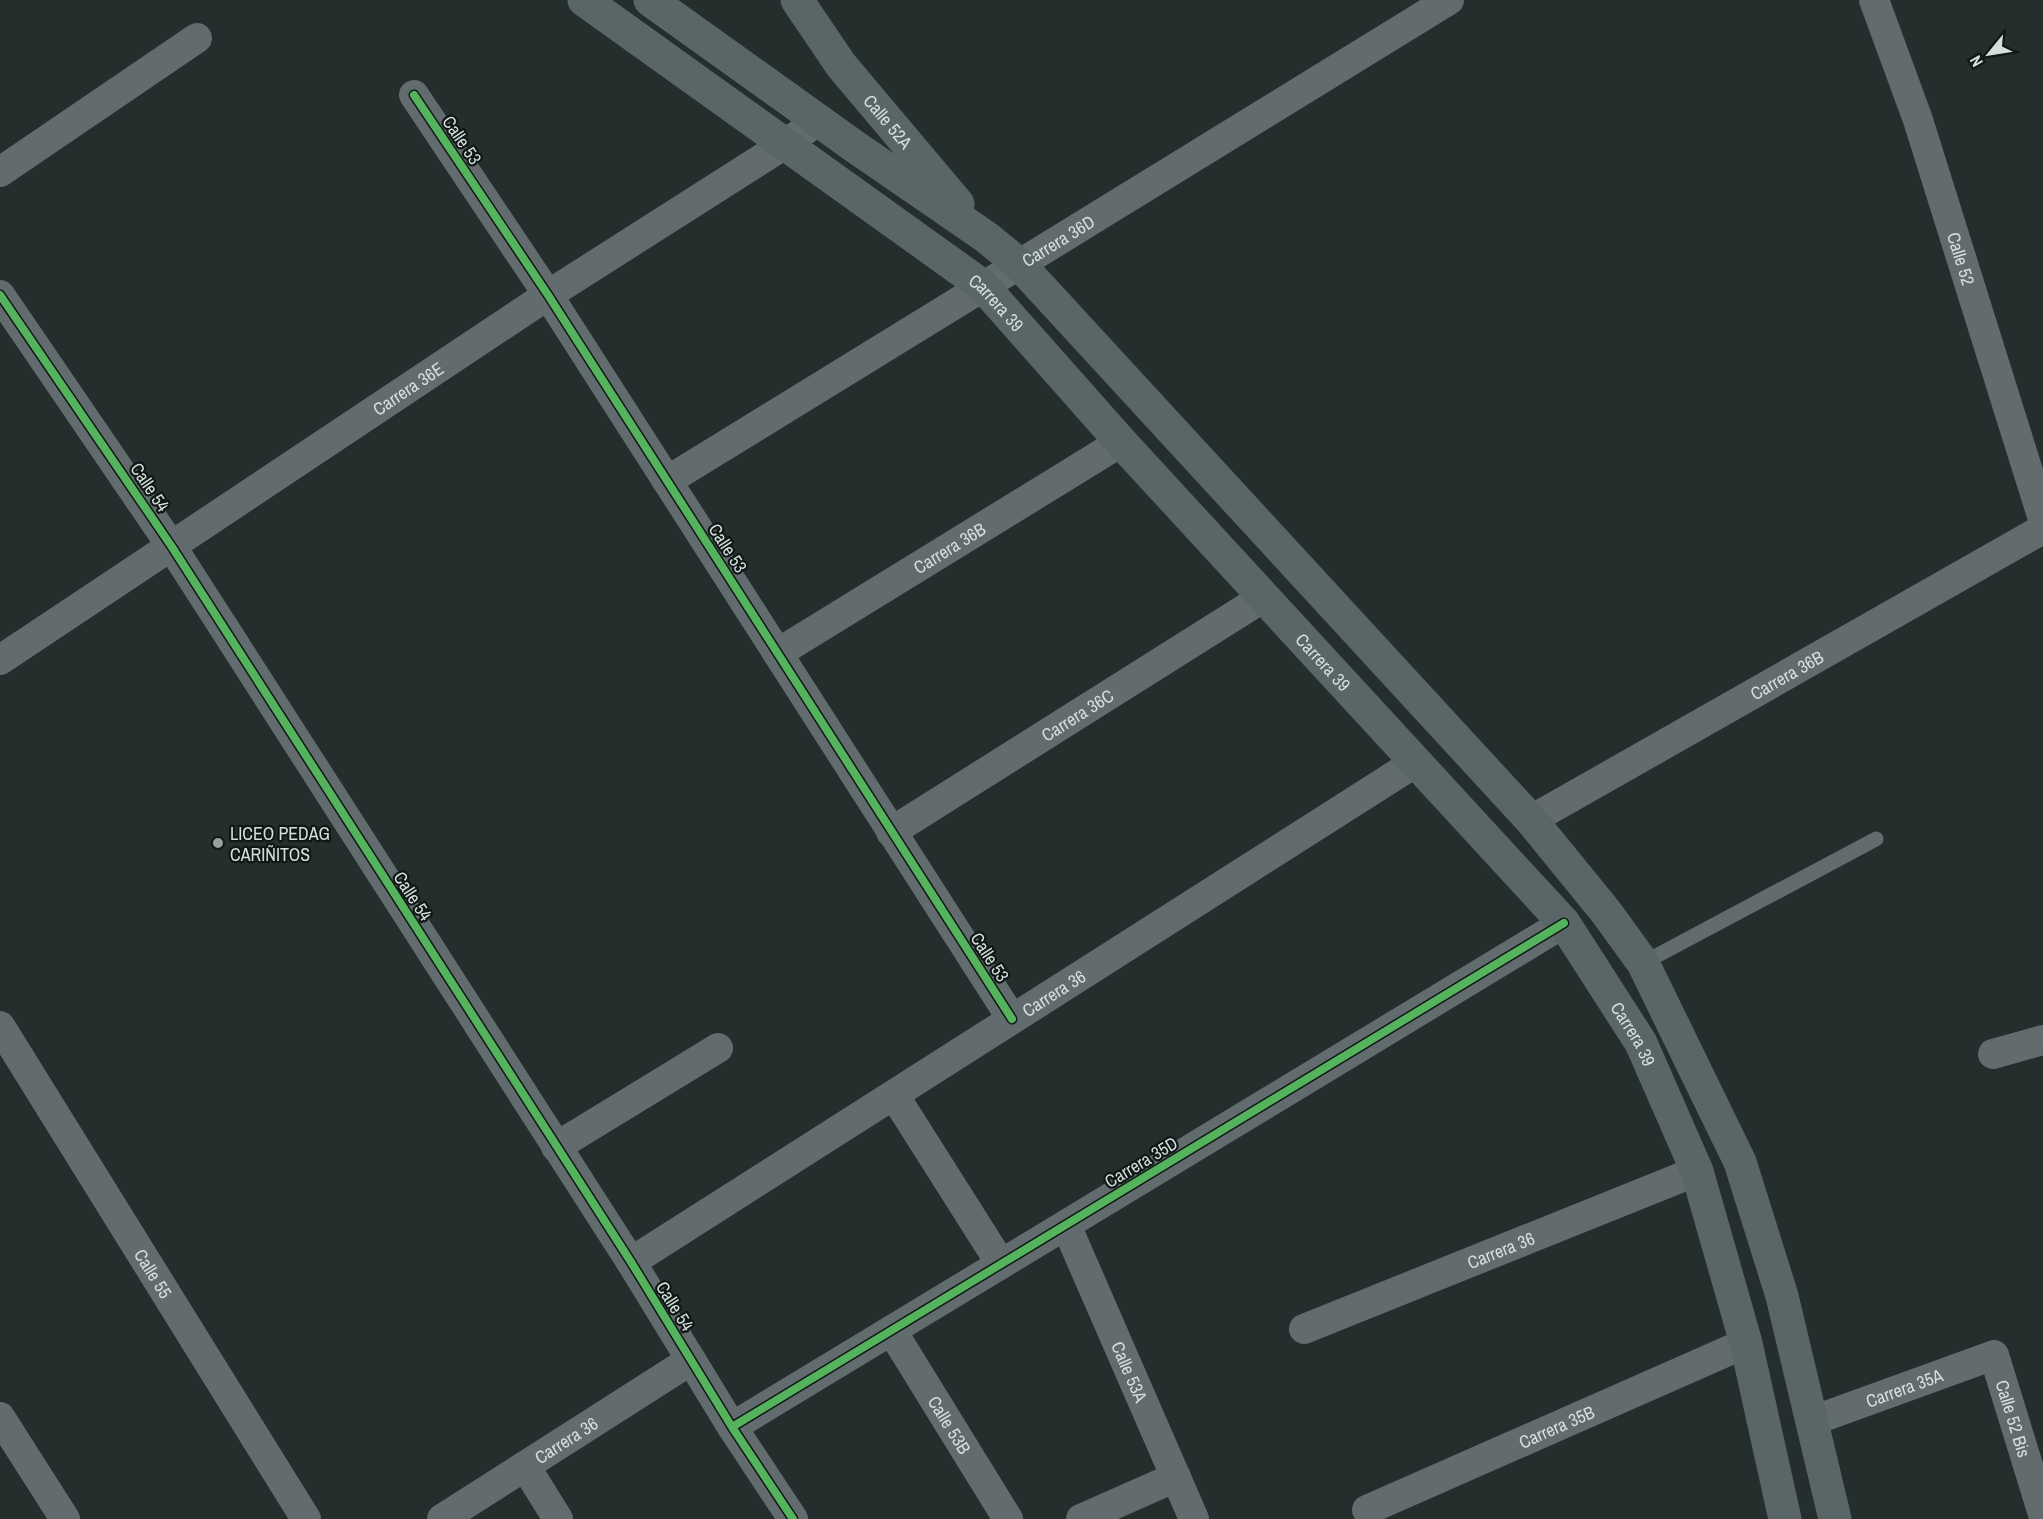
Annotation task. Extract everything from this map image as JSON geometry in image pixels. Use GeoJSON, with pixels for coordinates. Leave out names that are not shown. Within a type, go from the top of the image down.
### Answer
{"type":"FeatureCollection","features":[{"type":"Feature","properties":{"kind":"main road","name":"Carrera 39"},"geometry":{"type":"LineString","coordinates":[[584,0],[983,286],[1121,442],[1564,923],[1641,1043],[1697,1171],[1746,1343],[1785,1519]]}},
{"type":"Feature","properties":{"kind":"main road"},"geometry":{"type":"LineString","coordinates":[[650,0],[986,237],[1019,264],[1531,820],[1606,912],[1642,963],[1740,1162],[1782,1296],[1835,1519]]}},
{"type":"Feature","properties":{"kind":"main road","name":"Calle 52A"},"geometry":{"type":"LineString","coordinates":[[797,0],[841,65],[986,237]]}},
{"type":"Feature","properties":{"kind":"street","name":"Carrera 36D"},"geometry":{"type":"LineString","coordinates":[[667,481],[1449,0]]}},
{"type":"Feature","properties":{"kind":"street","name":"Calle 52"},"geometry":{"type":"LineString","coordinates":[[1874,0],[1918,120],[2043,519]]}},
{"type":"Feature","properties":{"kind":"street"},"geometry":{"type":"LineString","coordinates":[[0,172],[197,38]]}},
{"type":"Feature","properties":{"kind":"street","name":"Calle 53"},"geometry":{"type":"LineString","coordinates":[[414,95],[548,295],[1012,1019]]}},
{"type":"Feature","properties":{"kind":"street","name":"Carrera 36E"},"geometry":{"type":"LineString","coordinates":[[0,660],[548,295],[819,121]]}},
{"type":"Feature","properties":{"kind":"street","name":"Calle 54"},"geometry":{"type":"LineString","coordinates":[[0,295],[172,547],[630,1262],[732,1427],[793,1519]]}},
{"type":"Feature","properties":{"kind":"street","name":"Carrera 36B"},"geometry":{"type":"LineString","coordinates":[[778,653],[1121,442]]}},
{"type":"Feature","properties":{"kind":"street","name":"Carrera 36B"},"geometry":{"type":"LineString","coordinates":[[1531,820],[2043,529]]}},
{"type":"Feature","properties":{"kind":"street","name":"Carrera 36C"},"geometry":{"type":"LineString","coordinates":[[891,832],[1264,597]]}},
{"type":"Feature","properties":{"kind":"street","name":"Carrera 36"},"geometry":{"type":"LineString","coordinates":[[630,1262],[1416,762]]}},
{"type":"Feature","properties":{"kind":"street","name":"Carrera 35D"},"geometry":{"type":"LineString","coordinates":[[732,1427],[1564,923]]}},
{"type":"Feature","properties":{"kind":"street","name":"Calle 55"},"geometry":{"type":"LineString","coordinates":[[0,1026],[306,1519]]}},
{"type":"Feature","properties":{"kind":"street"},"geometry":{"type":"LineString","coordinates":[[1994,1054],[2043,1040]]}},
{"type":"Feature","properties":{"kind":"street"},"geometry":{"type":"LineString","coordinates":[[556,1147],[717,1048]]}},
{"type":"Feature","properties":{"kind":"street"},"geometry":{"type":"LineString","coordinates":[[894,1095],[1001,1264]]}},
{"type":"Feature","properties":{"kind":"street","name":"Carrera 36"},"geometry":{"type":"LineString","coordinates":[[1304,1329],[1697,1171]]}},
{"type":"Feature","properties":{"kind":"street","name":"Calle 53A"},"geometry":{"type":"LineString","coordinates":[[1066,1225],[1194,1519]]}},
{"type":"Feature","properties":{"kind":"street","name":"Calle 53B"},"geometry":{"type":"LineString","coordinates":[[892,1330],[1008,1519]]}},
{"type":"Feature","properties":{"kind":"street","name":"Carrera 35B"},"geometry":{"type":"LineString","coordinates":[[1367,1510],[1746,1343]]}},
{"type":"Feature","properties":{"kind":"street","name":"Carrera 35A"},"geometry":{"type":"LineString","coordinates":[[1812,1421],[1994,1355]]}},
{"type":"Feature","properties":{"kind":"street","name":"Calle 52 Bis"},"geometry":{"type":"LineString","coordinates":[[1994,1355],[2043,1514]]}},
{"type":"Feature","properties":{"kind":"street","name":"Carrera 36"},"geometry":{"type":"LineString","coordinates":[[442,1519],[691,1360]]}},
{"type":"Feature","properties":{"kind":"street"},"geometry":{"type":"LineString","coordinates":[[0,1417],[65,1519]]}},
{"type":"Feature","properties":{"kind":"street"},"geometry":{"type":"LineString","coordinates":[[525,1466],[558,1519]]}},
{"type":"Feature","properties":{"kind":"street"},"geometry":{"type":"LineString","coordinates":[[1081,1519],[1176,1477]]}},
{"type":"Feature","properties":{"kind":"lane"},"geometry":{"type":"LineString","coordinates":[[1642,963],[1876,839]]}},
{"type":"Feature","properties":{"kind":"cycle path"},"geometry":{"type":"LineString","coordinates":[[414,95],[548,295],[1012,1019]]}},
{"type":"Feature","properties":{"kind":"cycle path"},"geometry":{"type":"LineString","coordinates":[[0,295],[172,547],[631,1262],[732,1427],[793,1519]]}},
{"type":"Feature","properties":{"kind":"cycle path"},"geometry":{"type":"LineString","coordinates":[[732,1427],[1564,923]]}},
{"type":"Feature","properties":{"kind":"place","name":"LICEO PEDAG CARIÑITOS"},"geometry":{"type":"Point","coordinates":[218,843]}}]}
